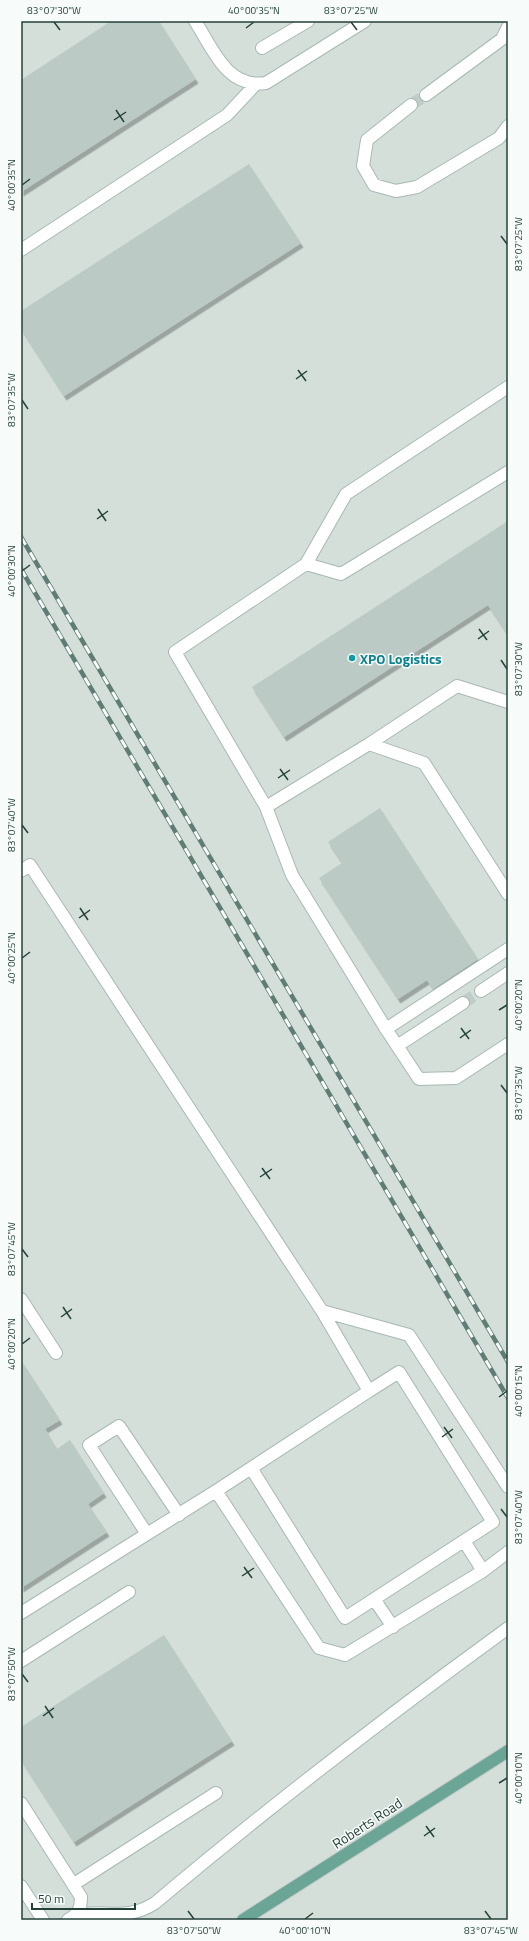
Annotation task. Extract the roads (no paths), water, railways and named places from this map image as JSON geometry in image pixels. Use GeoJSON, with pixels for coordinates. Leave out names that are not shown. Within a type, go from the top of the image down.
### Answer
{"type":"FeatureCollection","features":[{"type":"Feature","properties":{"kind":"main road","name":"Roberts Road"},"geometry":{"type":"LineString","coordinates":[[243,1920],[508,1751]]}},
{"type":"Feature","properties":{"kind":"street"},"geometry":{"type":"LineString","coordinates":[[195,21],[226,70],[236,79],[255,85],[266,83],[359,23]]}},
{"type":"Feature","properties":{"kind":"street"},"geometry":{"type":"LineString","coordinates":[[262,48],[308,21]]}},
{"type":"Feature","properties":{"kind":"street"},"geometry":{"type":"LineString","coordinates":[[426,95],[502,39],[508,27]]}},
{"type":"Feature","properties":{"kind":"street"},"geometry":{"type":"LineString","coordinates":[[21,250],[227,115],[255,85]]}},
{"type":"Feature","properties":{"kind":"street"},"geometry":{"type":"LineString","coordinates":[[411,105],[367,140],[363,166],[374,185],[396,191],[417,187],[499,138],[508,126]]}},
{"type":"Feature","properties":{"kind":"street"},"geometry":{"type":"LineString","coordinates":[[508,387],[346,494],[306,564],[175,652],[266,807],[292,875],[386,1029],[419,1079],[456,1078],[508,1044]]}},
{"type":"Feature","properties":{"kind":"street"},"geometry":{"type":"LineString","coordinates":[[306,564],[341,574],[508,472]]}},
{"type":"Feature","properties":{"kind":"street"},"geometry":{"type":"LineString","coordinates":[[266,807],[369,744],[457,686],[508,702]]}},
{"type":"Feature","properties":{"kind":"street"},"geometry":{"type":"LineString","coordinates":[[369,744],[424,764],[508,894]]}},
{"type":"Feature","properties":{"kind":"street"},"geometry":{"type":"LineString","coordinates":[[21,871],[30,865],[322,1311],[369,1391]]}},
{"type":"Feature","properties":{"kind":"street"},"geometry":{"type":"LineString","coordinates":[[386,1029],[508,949]]}},
{"type":"Feature","properties":{"kind":"street"},"geometry":{"type":"LineString","coordinates":[[481,991],[508,973]]}},
{"type":"Feature","properties":{"kind":"street"},"geometry":{"type":"LineString","coordinates":[[397,1046],[463,1003]]}},
{"type":"Feature","properties":{"kind":"street"},"geometry":{"type":"LineString","coordinates":[[21,1299],[56,1353]]}},
{"type":"Feature","properties":{"kind":"street"},"geometry":{"type":"LineString","coordinates":[[322,1311],[409,1335],[508,1487]]}},
{"type":"Feature","properties":{"kind":"street"},"geometry":{"type":"LineString","coordinates":[[21,1613],[179,1515],[399,1372],[493,1522],[345,1618],[252,1468]]}},
{"type":"Feature","properties":{"kind":"street"},"geometry":{"type":"LineString","coordinates":[[147,1534],[89,1445],[119,1426],[179,1515]]}},
{"type":"Feature","properties":{"kind":"street"},"geometry":{"type":"LineString","coordinates":[[216,1491],[319,1648],[346,1655],[483,1571],[508,1552]]}},
{"type":"Feature","properties":{"kind":"street"},"geometry":{"type":"LineString","coordinates":[[464,1541],[483,1571]]}},
{"type":"Feature","properties":{"kind":"street"},"geometry":{"type":"LineString","coordinates":[[21,1661],[129,1592]]}},
{"type":"Feature","properties":{"kind":"street"},"geometry":{"type":"LineString","coordinates":[[374,1599],[393,1627]]}},
{"type":"Feature","properties":{"kind":"street"},"geometry":{"type":"LineString","coordinates":[[72,1918],[85,1913],[128,1914],[143,1911],[155,1903],[238,1833],[394,1712],[508,1628]]}},
{"type":"Feature","properties":{"kind":"street"},"geometry":{"type":"LineString","coordinates":[[74,1884],[216,1793]]}},
{"type":"Feature","properties":{"kind":"street"},"geometry":{"type":"LineString","coordinates":[[21,1803],[81,1897],[81,1907],[72,1918]]}},
{"type":"Feature","properties":{"kind":"street"},"geometry":{"type":"LineString","coordinates":[[21,1886],[42,1920]]}},
{"type":"Feature","properties":{"kind":"tunnel"},"geometry":{"type":"LineString","coordinates":[[411,105],[426,95]]}},
{"type":"Feature","properties":{"kind":"tunnel"},"geometry":{"type":"LineString","coordinates":[[463,1003],[481,991]]}},
{"type":"Feature","properties":{"kind":"railway"},"geometry":{"type":"LineString","coordinates":[[21,537],[508,1362]]}},
{"type":"Feature","properties":{"kind":"railway"},"geometry":{"type":"LineString","coordinates":[[21,569],[508,1398]]}},
{"type":"Feature","properties":{"kind":"place","name":"XPO Logistics"},"geometry":{"type":"Point","coordinates":[352,658]}}]}
